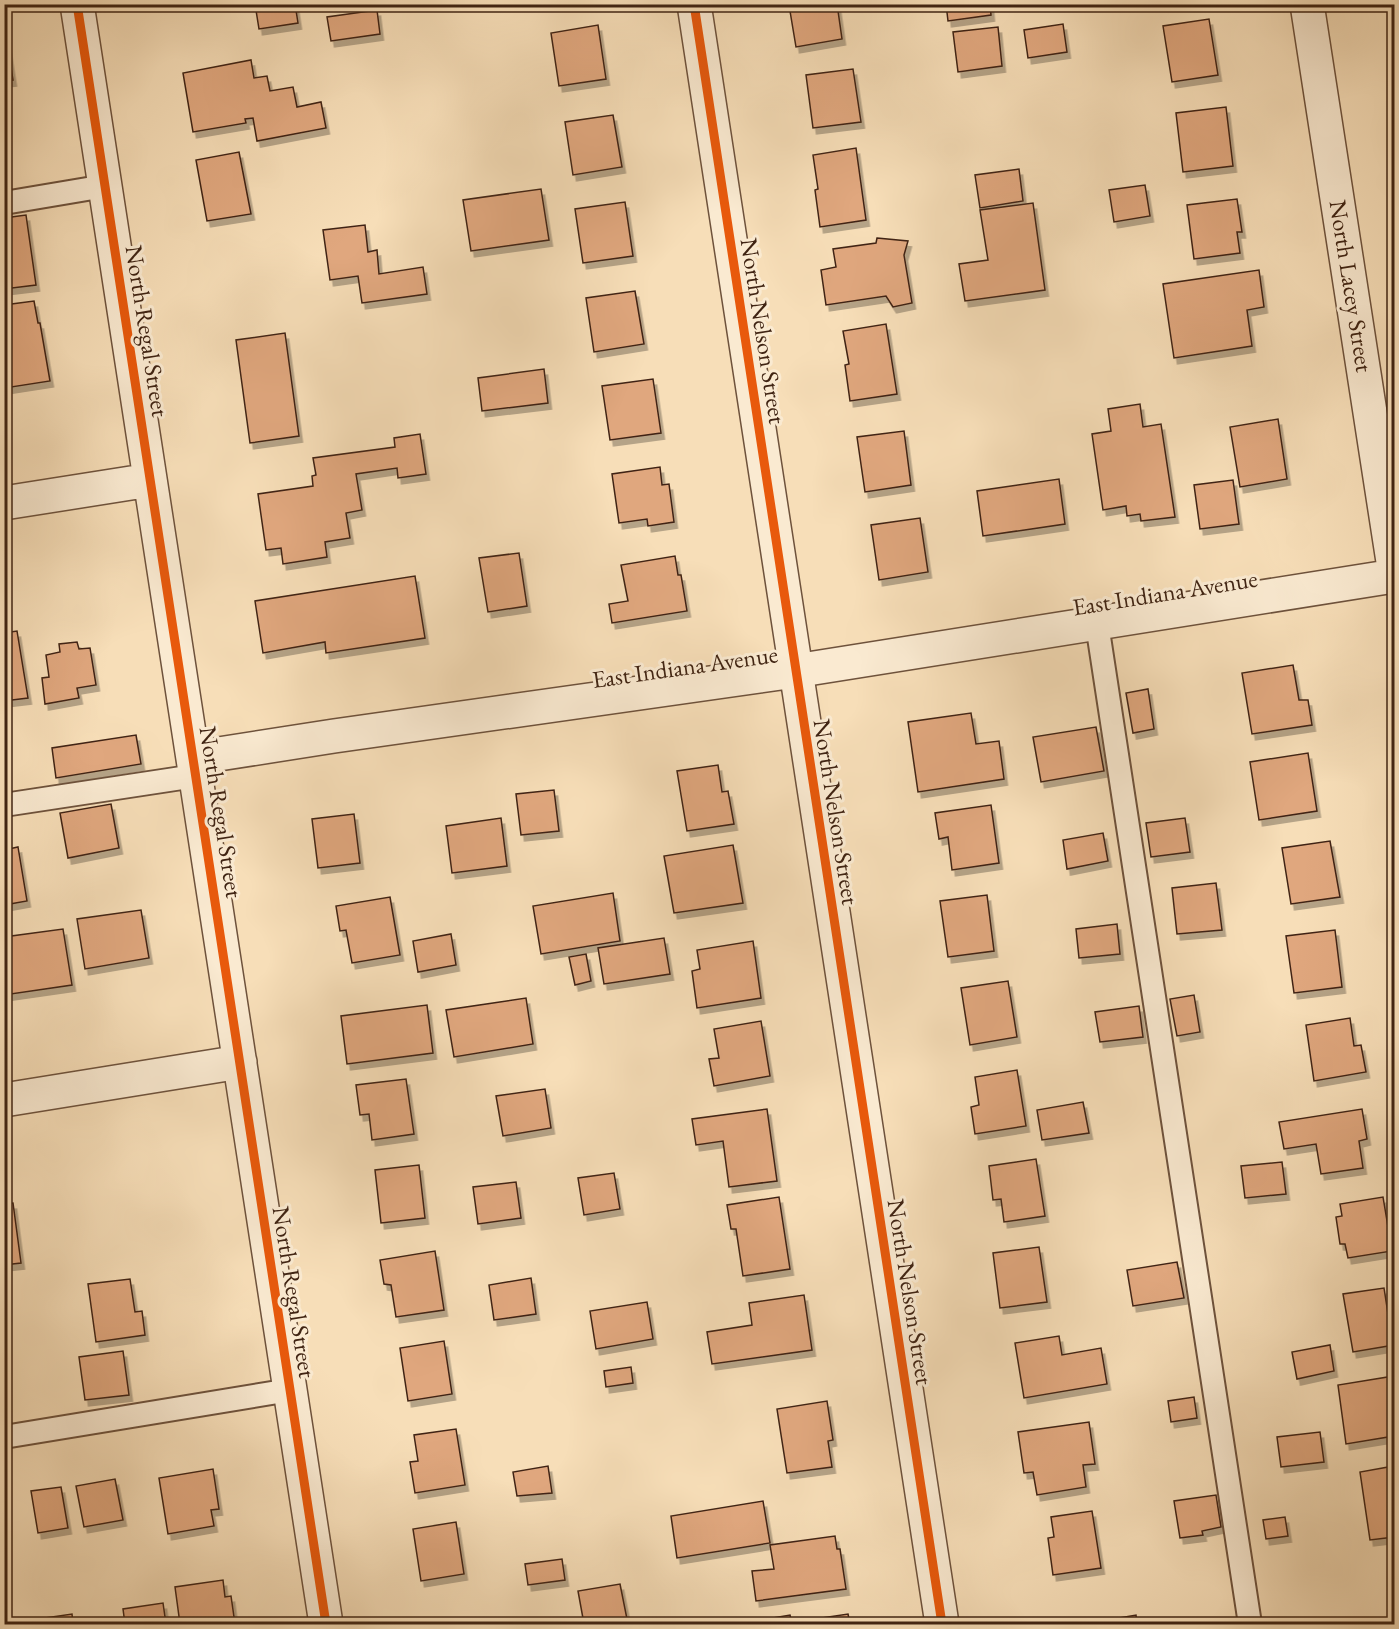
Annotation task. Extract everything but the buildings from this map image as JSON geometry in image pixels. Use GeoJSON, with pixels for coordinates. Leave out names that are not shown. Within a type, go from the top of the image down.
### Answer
{"type":"FeatureCollection","features":[{"type":"Feature","properties":{"kind":"street","name":"North Regal Street"},"geometry":{"type":"LineString","coordinates":[[77,4],[326,1624]]}},
{"type":"Feature","properties":{"kind":"street","name":"North Nelson Street"},"geometry":{"type":"LineString","coordinates":[[694,4],[942,1624]]}},
{"type":"Feature","properties":{"kind":"street","name":"North Lacey Street"},"geometry":{"type":"LineString","coordinates":[[1308,4],[1395,568]]}},
{"type":"Feature","properties":{"kind":"street"},"geometry":{"type":"LineString","coordinates":[[4,503],[150,480]]}},
{"type":"Feature","properties":{"kind":"street","name":"East Indiana Avenue"},"geometry":{"type":"LineString","coordinates":[[194,767],[334,736],[795,671],[1395,576]]}},
{"type":"Feature","properties":{"kind":"street"},"geometry":{"type":"LineString","coordinates":[[4,1100],[240,1062]]}},
{"type":"Feature","properties":{"kind":"lane"},"geometry":{"type":"LineString","coordinates":[[4,203],[105,186]]}},
{"type":"Feature","properties":{"kind":"lane"},"geometry":{"type":"LineString","coordinates":[[1096,624],[1250,1624]]}},
{"type":"Feature","properties":{"kind":"lane"},"geometry":{"type":"LineString","coordinates":[[4,805],[194,767]]}},
{"type":"Feature","properties":{"kind":"lane"},"geometry":{"type":"LineString","coordinates":[[4,1437],[290,1390]]}},
{"type":"Feature","properties":{"kind":"cycle path"},"geometry":{"type":"LineString","coordinates":[[77,4],[326,1624]]}},
{"type":"Feature","properties":{"kind":"cycle path"},"geometry":{"type":"LineString","coordinates":[[694,4],[942,1624]]}}]}
